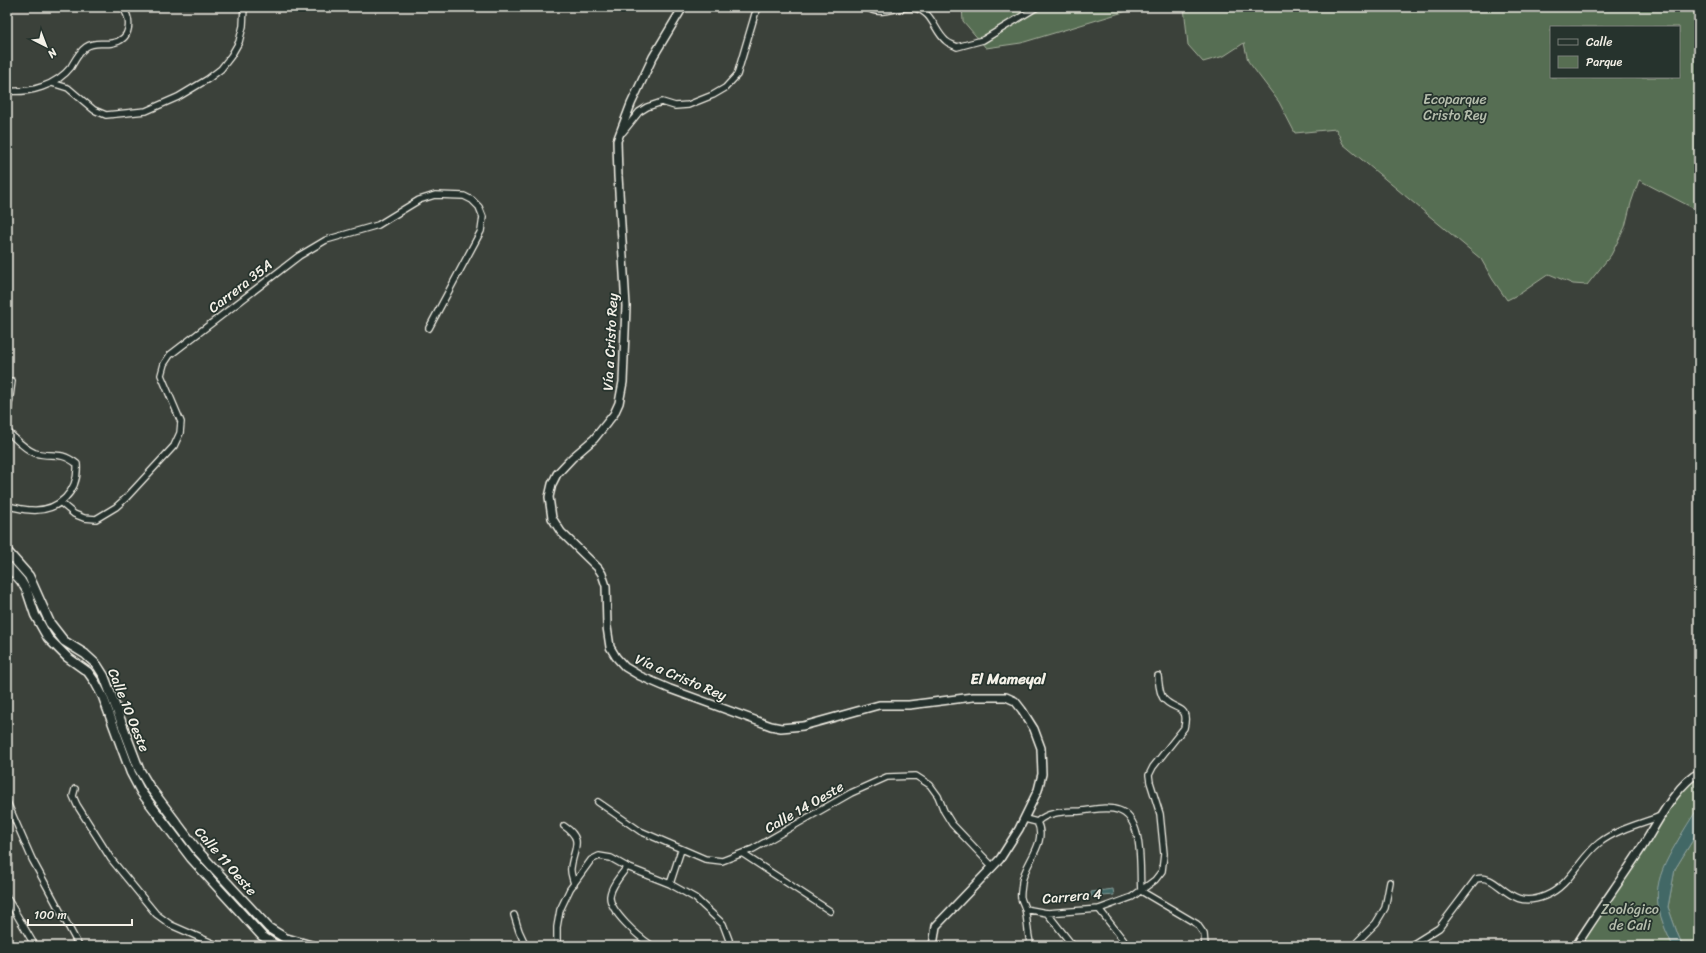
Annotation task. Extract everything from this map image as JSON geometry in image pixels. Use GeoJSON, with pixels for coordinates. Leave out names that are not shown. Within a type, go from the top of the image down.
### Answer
{"type":"FeatureCollection","features":[{"type":"Feature","properties":{"kind":"main road","name":"Calle 10 Oeste"},"geometry":{"type":"LineString","coordinates":[[7,551],[29,576],[50,623],[64,641],[85,654],[97,665],[104,676],[139,769]]}},
{"type":"Feature","properties":{"kind":"main road","name":"Calle 10 Oeste"},"geometry":{"type":"LineString","coordinates":[[7,565],[24,586],[35,615],[48,638],[67,657],[88,672],[104,697],[131,773]]}},
{"type":"Feature","properties":{"kind":"main road","name":"Calle 11 Oeste"},"geometry":{"type":"LineString","coordinates":[[139,769],[149,786],[198,851],[269,928],[285,938],[313,946]]}},
{"type":"Feature","properties":{"kind":"main road","name":"Calle 11 Oeste"},"geometry":{"type":"LineString","coordinates":[[131,773],[141,792],[191,858],[262,936],[277,946]]}},
{"type":"Feature","properties":{"kind":"street"},"geometry":{"type":"LineString","coordinates":[[7,91],[27,91],[52,83],[70,68],[85,48],[93,44],[113,43],[121,39],[126,33],[129,23],[128,14],[122,7]]}},
{"type":"Feature","properties":{"kind":"street"},"geometry":{"type":"LineString","coordinates":[[52,83],[68,88],[94,110],[106,115],[146,111],[178,97],[208,79],[221,69],[239,42],[243,26],[244,7]]}},
{"type":"Feature","properties":{"kind":"street","name":"Vía a Cristo Rey"},"geometry":{"type":"LineString","coordinates":[[683,7],[653,57],[631,104],[618,139],[617,171],[626,306],[622,391],[614,414],[594,439],[564,466],[552,484],[549,497],[552,518],[561,532],[598,568],[602,574],[606,586],[608,636],[612,652],[625,667],[640,676],[705,702],[771,726],[781,728],[816,724],[879,705],[909,705],[973,697],[1006,696],[1015,701],[1027,717],[1037,735],[1041,748],[1042,774],[1038,790],[1025,819],[993,867],[936,926],[933,946]]}},
{"type":"Feature","properties":{"kind":"street"},"geometry":{"type":"LineString","coordinates":[[618,139],[629,123],[647,107],[662,102],[675,106],[688,104],[713,95],[725,88],[737,75],[755,14],[759,7]]}},
{"type":"Feature","properties":{"kind":"street"},"geometry":{"type":"LineString","coordinates":[[867,7],[871,10],[880,12],[897,8],[915,8],[927,14],[945,41],[957,47],[983,40],[1037,7]]}},
{"type":"Feature","properties":{"kind":"street","name":"Carrera 35A"},"geometry":{"type":"LineString","coordinates":[[61,503],[74,514],[84,518],[96,519],[116,507],[126,498],[174,446],[180,433],[181,422],[161,374],[164,364],[170,355],[286,265],[326,240],[378,224],[419,200],[435,196],[464,196],[472,200],[479,208],[483,217],[481,231],[429,328]]}},
{"type":"Feature","properties":{"kind":"street"},"geometry":{"type":"LineString","coordinates":[[7,418],[12,381]]}},
{"type":"Feature","properties":{"kind":"street"},"geometry":{"type":"LineString","coordinates":[[7,431],[25,448],[34,452],[66,456],[77,464],[77,474],[71,491],[61,503],[52,507],[32,511],[7,506]]}},
{"type":"Feature","properties":{"kind":"street","name":"Carrera 4"},"geometry":{"type":"LineString","coordinates":[[1025,909],[1047,913],[1099,909],[1125,900],[1141,891],[1155,880],[1162,871],[1164,854],[1160,814],[1149,775],[1153,767],[1184,728],[1186,721],[1182,710],[1162,697],[1158,676]]}},
{"type":"Feature","properties":{"kind":"street"},"geometry":{"type":"LineString","coordinates":[[1576,946],[1640,851],[1675,795],[1694,775],[1699,773]]}},
{"type":"Feature","properties":{"kind":"street","name":"Calle 14 Oeste"},"geometry":{"type":"LineString","coordinates":[[598,802],[640,831],[681,850],[705,859],[722,861],[743,854],[851,793],[887,777],[916,776],[930,785],[938,796],[944,811],[952,824],[993,867]]}},
{"type":"Feature","properties":{"kind":"street"},"geometry":{"type":"LineString","coordinates":[[75,789],[73,796],[77,805],[111,859],[156,914],[171,925],[219,946]]}},
{"type":"Feature","properties":{"kind":"street"},"geometry":{"type":"LineString","coordinates":[[7,805],[32,859],[79,946]]}},
{"type":"Feature","properties":{"kind":"street"},"geometry":{"type":"LineString","coordinates":[[1037,822],[1043,816],[1053,813],[1117,809],[1126,814],[1134,825],[1138,840],[1141,891],[1197,924],[1204,934],[1206,946]]}},
{"type":"Feature","properties":{"kind":"street"},"geometry":{"type":"LineString","coordinates":[[1410,946],[1439,928],[1470,885],[1476,880],[1480,878],[1487,879],[1496,883],[1506,893],[1522,900],[1544,896],[1560,887],[1577,866],[1599,843],[1632,826],[1661,816]]}},
{"type":"Feature","properties":{"kind":"street"},"geometry":{"type":"LineString","coordinates":[[1025,819],[1037,822]]}},
{"type":"Feature","properties":{"kind":"street"},"geometry":{"type":"LineString","coordinates":[[1031,946],[1027,934],[1025,909],[1021,898],[1022,880],[1029,861],[1038,845],[1041,834],[1037,822]]}},
{"type":"Feature","properties":{"kind":"street"},"geometry":{"type":"LineString","coordinates":[[564,826],[573,832],[576,838],[577,846],[571,869],[574,884]]}},
{"type":"Feature","properties":{"kind":"street"},"geometry":{"type":"LineString","coordinates":[[670,884],[681,850]]}},
{"type":"Feature","properties":{"kind":"street"},"geometry":{"type":"LineString","coordinates":[[743,854],[830,911]]}},
{"type":"Feature","properties":{"kind":"street"},"geometry":{"type":"LineString","coordinates":[[557,946],[557,927],[560,910],[574,884],[591,860],[600,856],[611,858],[627,867],[670,884],[695,898],[724,924],[729,940]]}},
{"type":"Feature","properties":{"kind":"street"},"geometry":{"type":"LineString","coordinates":[[627,867],[612,889],[610,897],[612,904],[625,923],[651,945]]}},
{"type":"Feature","properties":{"kind":"street"},"geometry":{"type":"LineString","coordinates":[[1353,946],[1376,923],[1386,908],[1390,882]]}},
{"type":"Feature","properties":{"kind":"street"},"geometry":{"type":"LineString","coordinates":[[7,898],[35,946]]}},
{"type":"Feature","properties":{"kind":"street"},"geometry":{"type":"LineString","coordinates":[[1099,909],[1128,946]]}},
{"type":"Feature","properties":{"kind":"street"},"geometry":{"type":"LineString","coordinates":[[1047,913],[1073,946]]}},
{"type":"Feature","properties":{"kind":"street"},"geometry":{"type":"LineString","coordinates":[[514,915],[518,932],[526,946]]}},
{"type":"Feature","properties":{"kind":"green space"},"geometry":{"type":"Polygon","coordinates":[[[962,7],[1133,7],[1127,11],[1021,43],[986,48],[963,21],[962,7]]]}},
{"type":"Feature","properties":{"kind":"green space","name":"Ecoparque Cristo Rey"},"geometry":{"type":"Polygon","coordinates":[[[1184,7],[1699,7],[1699,209],[1695,209],[1639,180],[1625,227],[1611,255],[1587,285],[1573,284],[1549,274],[1521,293],[1507,300],[1481,259],[1343,144],[1336,129],[1295,133],[1279,102],[1248,61],[1244,43],[1224,56],[1203,62],[1188,45],[1184,7]]]}},
{"type":"Feature","properties":{"kind":"green space","name":"Zoológico de Cali"},"geometry":{"type":"Polygon","coordinates":[[[1699,773],[1699,806],[1666,862],[1658,888],[1660,913],[1673,946],[1576,946],[1675,795],[1699,773]]]}},
{"type":"Feature","properties":{"kind":"green space","name":"Zoológico de Cali"},"geometry":{"type":"Polygon","coordinates":[[[1699,830],[1699,946],[1683,946],[1668,907],[1675,869],[1699,830]]]}},
{"type":"Feature","properties":{"kind":"water"},"geometry":{"type":"Polygon","coordinates":[[[1699,807],[1699,830],[1675,869],[1668,907],[1683,946],[1673,946],[1661,917],[1658,904],[1657,893],[1659,881],[1669,857],[1699,807]]]}},
{"type":"Feature","properties":{"kind":"water"},"geometry":{"type":"Polygon","coordinates":[[[1113,889],[1114,895],[1092,897],[1091,892],[1113,889]]]}},
{"type":"Feature","properties":{"kind":"district","name":"El Mameyal"},"geometry":{"type":"Point","coordinates":[1008,679]}}]}
